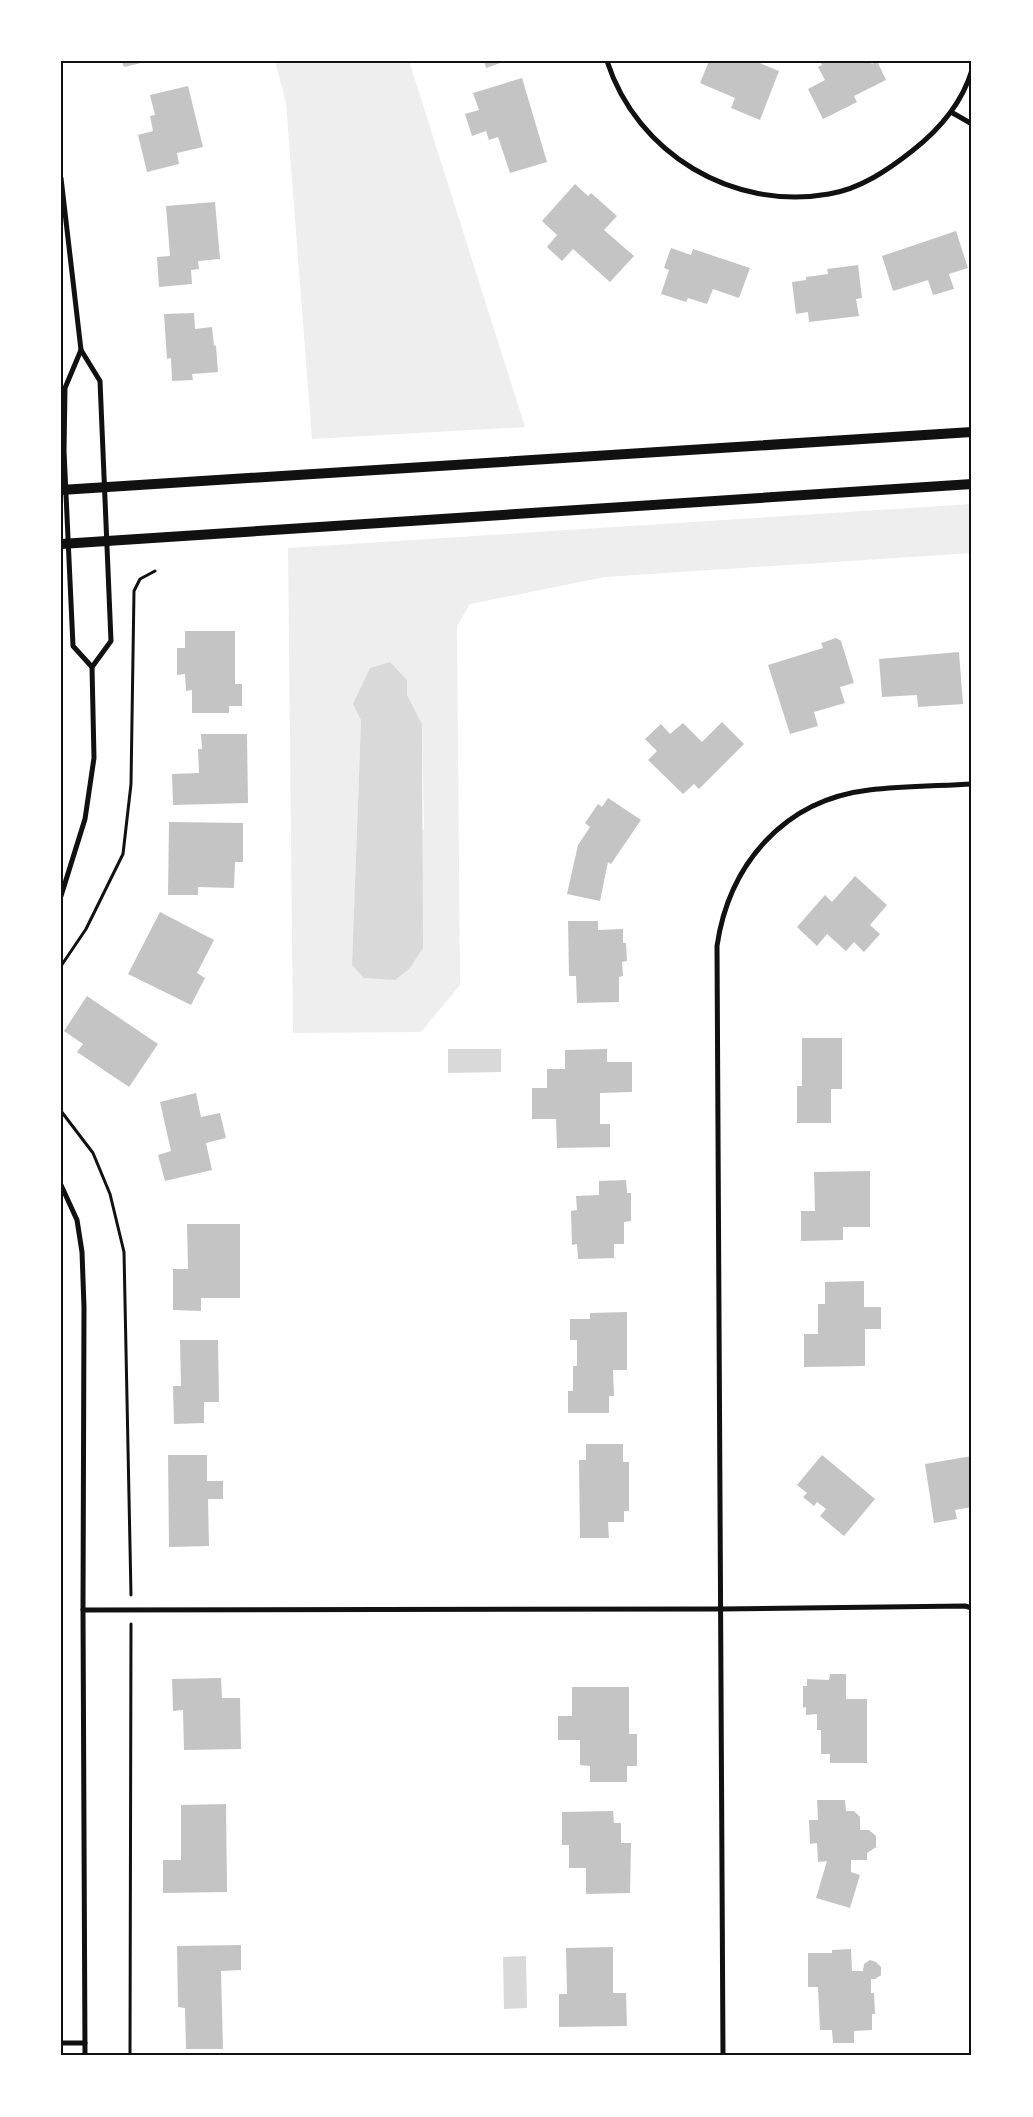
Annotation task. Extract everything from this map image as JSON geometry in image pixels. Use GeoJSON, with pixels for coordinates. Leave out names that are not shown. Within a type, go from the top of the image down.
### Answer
{"type":"FeatureCollection","features":[{"type":"Feature","properties":{"kind":"main road"},"geometry":{"type":"LineString","coordinates":[[64,490],[972,432]]}},
{"type":"Feature","properties":{"kind":"main road"},"geometry":{"type":"LineString","coordinates":[[64,544],[972,484]]}},
{"type":"Feature","properties":{"kind":"street"},"geometry":{"type":"LineString","coordinates":[[607,61],[626,105],[642,127],[679,161],[702,175],[728,186],[757,194],[794,197],[830,194],[863,183],[892,168],[922,144],[952,112],[972,70]]}},
{"type":"Feature","properties":{"kind":"street"},"geometry":{"type":"LineString","coordinates":[[952,112],[972,124]]}},
{"type":"Feature","properties":{"kind":"street"},"geometry":{"type":"LineString","coordinates":[[61,178],[82,350],[100,381],[111,641],[92,667],[92,767],[85,819],[61,896]]}},
{"type":"Feature","properties":{"kind":"street"},"geometry":{"type":"LineString","coordinates":[[82,350],[64,388],[64,544],[73,646],[92,667]]}},
{"type":"Feature","properties":{"kind":"street"},"geometry":{"type":"LineString","coordinates":[[723,2056],[717,946],[720,921],[729,896],[748,861],[777,828],[806,809],[840,796],[868,790],[972,784]]}},
{"type":"Feature","properties":{"kind":"street"},"geometry":{"type":"LineString","coordinates":[[61,1184],[77,1220],[82,1252],[84,1307],[85,2056]]}},
{"type":"Feature","properties":{"kind":"street"},"geometry":{"type":"LineString","coordinates":[[83,1610],[721,1609],[965,1606],[972,1608]]}},
{"type":"Feature","properties":{"kind":"street"},"geometry":{"type":"LineString","coordinates":[[61,2043],[85,2043]]}},
{"type":"Feature","properties":{"kind":"path"},"geometry":{"type":"LineString","coordinates":[[61,966],[86,929],[123,854],[131,784],[134,591],[140,579],[155,572]]}},
{"type":"Feature","properties":{"kind":"path"},"geometry":{"type":"LineString","coordinates":[[61,1111],[93,1153],[110,1194],[124,1252],[131,1610],[130,2056]]}},
{"type":"Feature","properties":{"kind":"shaded area"},"geometry":{"type":"Polygon","coordinates":[[[275,61],[409,61],[525,427],[312,439],[286,103],[275,61]]]}},
{"type":"Feature","properties":{"kind":"shaded area"},"geometry":{"type":"Polygon","coordinates":[[[972,504],[972,553],[605,577],[470,604],[457,626],[460,985],[421,1032],[293,1033],[288,548],[972,504]],[[407,680],[361,720],[352,965],[424,828],[422,724],[407,695],[407,680]]]}},
{"type":"Feature","properties":{"kind":"shaded area"},"geometry":{"type":"Polygon","coordinates":[[[390,662],[407,680],[407,695],[422,724],[423,948],[409,969],[395,980],[364,978],[352,965],[361,720],[353,704],[370,668],[390,662]]]}},
{"type":"Feature","properties":{"kind":"shaded area"},"geometry":{"type":"Polygon","coordinates":[[[448,1049],[501,1049],[501,1072],[448,1073],[448,1049]]]}},
{"type":"Feature","properties":{"kind":"shaded area"},"geometry":{"type":"Polygon","coordinates":[[[526,1956],[527,2008],[504,2009],[503,1957],[526,1956]]]}},
{"type":"Feature","properties":{"kind":"building"},"geometry":{"type":"Polygon","coordinates":[[[122,61],[145,61],[145,62],[124,67],[122,61]]]}},
{"type":"Feature","properties":{"kind":"building"},"geometry":{"type":"Polygon","coordinates":[[[484,61],[503,61],[503,62],[486,68],[484,61]]]}},
{"type":"Feature","properties":{"kind":"building"},"geometry":{"type":"Polygon","coordinates":[[[709,61],[755,61],[779,71],[760,120],[731,108],[735,98],[700,83],[709,61]]]}},
{"type":"Feature","properties":{"kind":"building"},"geometry":{"type":"Polygon","coordinates":[[[820,61],[870,61],[872,64],[877,61],[886,80],[854,96],[857,102],[823,119],[808,89],[825,80],[818,67],[822,65],[820,61]]]}},
{"type":"Feature","properties":{"kind":"building"},"geometry":{"type":"Polygon","coordinates":[[[522,78],[547,162],[510,173],[498,137],[489,140],[486,131],[472,136],[465,114],[479,110],[473,93],[522,78]]]}},
{"type":"Feature","properties":{"kind":"building"},"geometry":{"type":"Polygon","coordinates":[[[188,86],[203,147],[177,153],[179,164],[147,172],[138,135],[153,131],[150,116],[155,115],[150,95],[188,86]]]}},
{"type":"Feature","properties":{"kind":"building"},"geometry":{"type":"Polygon","coordinates":[[[575,184],[588,196],[591,193],[617,216],[604,230],[634,256],[610,282],[573,249],[562,261],[547,247],[557,235],[542,221],[575,184]]]}},
{"type":"Feature","properties":{"kind":"building"},"geometry":{"type":"Polygon","coordinates":[[[215,202],[220,259],[198,261],[199,269],[191,270],[192,284],[159,287],[157,257],[170,256],[166,206],[215,202]]]}},
{"type":"Feature","properties":{"kind":"building"},"geometry":{"type":"Polygon","coordinates":[[[956,231],[968,268],[949,274],[954,289],[933,295],[928,280],[893,291],[882,256],[956,231]]]}},
{"type":"Feature","properties":{"kind":"building"},"geometry":{"type":"Polygon","coordinates":[[[671,248],[691,255],[693,249],[750,268],[739,298],[713,289],[707,304],[688,298],[686,302],[661,294],[669,270],[664,268],[671,248]]]}},
{"type":"Feature","properties":{"kind":"building"},"geometry":{"type":"Polygon","coordinates":[[[858,265],[862,298],[856,299],[859,316],[809,322],[808,312],[796,314],[792,282],[806,280],[806,277],[828,274],[827,269],[858,265]]]}},
{"type":"Feature","properties":{"kind":"building"},"geometry":{"type":"Polygon","coordinates":[[[194,313],[195,329],[212,327],[218,372],[192,374],[193,380],[172,381],[171,358],[167,359],[164,314],[194,313]]]}},
{"type":"Feature","properties":{"kind":"building"},"geometry":{"type":"Polygon","coordinates":[[[185,631],[235,631],[235,684],[242,684],[242,706],[229,706],[229,713],[192,713],[192,690],[186,691],[185,674],[177,675],[177,648],[185,648],[185,631]]]}},
{"type":"Feature","properties":{"kind":"building"},"geometry":{"type":"Polygon","coordinates":[[[836,638],[841,641],[854,683],[840,687],[845,703],[814,712],[818,726],[790,734],[768,665],[823,648],[821,643],[836,638]]]}},
{"type":"Feature","properties":{"kind":"building"},"geometry":{"type":"Polygon","coordinates":[[[959,652],[963,704],[918,707],[917,695],[882,697],[879,659],[959,652]]]}},
{"type":"Feature","properties":{"kind":"building"},"geometry":{"type":"Polygon","coordinates":[[[722,722],[744,744],[699,789],[694,784],[683,794],[648,760],[657,751],[645,739],[661,724],[670,734],[683,723],[702,742],[722,722]]]}},
{"type":"Feature","properties":{"kind":"building"},"geometry":{"type":"Polygon","coordinates":[[[201,734],[247,734],[248,803],[173,805],[172,774],[199,773],[198,749],[202,749],[201,734]]]}},
{"type":"Feature","properties":{"kind":"building"},"geometry":{"type":"Polygon","coordinates":[[[608,798],[641,820],[611,864],[608,862],[600,901],[567,894],[578,845],[590,827],[585,823],[598,804],[602,807],[608,798]]]}},
{"type":"Feature","properties":{"kind":"building"},"geometry":{"type":"Polygon","coordinates":[[[169,822],[243,823],[243,862],[235,862],[234,888],[198,887],[198,895],[168,895],[169,822]]]}},
{"type":"Feature","properties":{"kind":"building"},"geometry":{"type":"Polygon","coordinates":[[[855,876],[887,905],[870,925],[880,934],[864,952],[854,942],[846,951],[827,934],[817,946],[797,927],[825,895],[832,902],[855,876]]]}},
{"type":"Feature","properties":{"kind":"building"},"geometry":{"type":"Polygon","coordinates":[[[160,912],[214,940],[197,973],[205,978],[191,1005],[128,974],[160,912]]]}},
{"type":"Feature","properties":{"kind":"building"},"geometry":{"type":"Polygon","coordinates":[[[568,921],[598,921],[598,930],[623,929],[623,943],[626,943],[627,961],[622,962],[623,976],[619,977],[619,1002],[577,1003],[576,976],[569,976],[568,921]]]}},
{"type":"Feature","properties":{"kind":"building"},"geometry":{"type":"Polygon","coordinates":[[[87,996],[158,1044],[129,1087],[77,1052],[83,1044],[64,1031],[87,996]]]}},
{"type":"Feature","properties":{"kind":"building"},"geometry":{"type":"Polygon","coordinates":[[[802,1038],[842,1038],[842,1089],[831,1089],[831,1123],[797,1123],[797,1086],[802,1086],[802,1038]]]}},
{"type":"Feature","properties":{"kind":"building"},"geometry":{"type":"Polygon","coordinates":[[[607,1049],[607,1062],[632,1062],[632,1092],[600,1093],[600,1124],[610,1124],[610,1147],[557,1148],[556,1119],[532,1119],[532,1088],[547,1088],[547,1069],[565,1069],[565,1050],[607,1049]]]}},
{"type":"Feature","properties":{"kind":"building"},"geometry":{"type":"Polygon","coordinates":[[[196,1093],[201,1117],[220,1113],[226,1138],[206,1143],[212,1170],[165,1181],[158,1155],[171,1151],[160,1102],[196,1093]]]}},
{"type":"Feature","properties":{"kind":"building"},"geometry":{"type":"Polygon","coordinates":[[[870,1171],[870,1227],[843,1227],[843,1240],[801,1241],[801,1211],[815,1211],[814,1172],[870,1171]]]}},
{"type":"Feature","properties":{"kind":"building"},"geometry":{"type":"Polygon","coordinates":[[[626,1180],[627,1193],[631,1193],[631,1221],[624,1222],[624,1244],[614,1244],[614,1258],[578,1259],[577,1244],[572,1245],[571,1211],[577,1210],[576,1196],[599,1195],[599,1181],[626,1180]]]}},
{"type":"Feature","properties":{"kind":"building"},"geometry":{"type":"Polygon","coordinates":[[[187,1224],[240,1224],[240,1298],[201,1298],[201,1311],[173,1310],[173,1269],[188,1269],[187,1224]]]}},
{"type":"Feature","properties":{"kind":"building"},"geometry":{"type":"Polygon","coordinates":[[[864,1281],[864,1307],[881,1307],[881,1329],[865,1329],[865,1366],[804,1367],[804,1334],[818,1334],[818,1304],[825,1304],[825,1282],[864,1281]]]}},
{"type":"Feature","properties":{"kind":"building"},"geometry":{"type":"Polygon","coordinates":[[[627,1312],[627,1370],[613,1370],[614,1396],[609,1396],[609,1413],[568,1413],[568,1391],[573,1391],[573,1366],[577,1366],[577,1340],[570,1340],[570,1319],[590,1319],[590,1313],[627,1312]]]}},
{"type":"Feature","properties":{"kind":"building"},"geometry":{"type":"Polygon","coordinates":[[[180,1340],[218,1340],[219,1402],[204,1402],[204,1423],[174,1424],[173,1386],[181,1386],[180,1340]]]}},
{"type":"Feature","properties":{"kind":"building"},"geometry":{"type":"Polygon","coordinates":[[[586,1444],[623,1444],[623,1462],[629,1462],[629,1511],[624,1511],[624,1522],[608,1522],[609,1538],[580,1538],[579,1460],[586,1460],[586,1444]]]}},
{"type":"Feature","properties":{"kind":"building"},"geometry":{"type":"Polygon","coordinates":[[[168,1455],[207,1455],[207,1481],[223,1481],[223,1499],[208,1499],[209,1546],[169,1547],[168,1455]]]}},
{"type":"Feature","properties":{"kind":"building"},"geometry":{"type":"Polygon","coordinates":[[[822,1455],[875,1499],[844,1536],[820,1516],[826,1509],[817,1502],[814,1506],[803,1497],[807,1493],[797,1485],[822,1455]]]}},
{"type":"Feature","properties":{"kind":"building"},"geometry":{"type":"Polygon","coordinates":[[[972,1456],[972,1507],[955,1510],[957,1519],[934,1523],[925,1464],[972,1456]]]}},
{"type":"Feature","properties":{"kind":"building"},"geometry":{"type":"Polygon","coordinates":[[[830,1674],[846,1674],[846,1699],[867,1699],[867,1763],[830,1763],[830,1754],[821,1754],[821,1730],[817,1730],[817,1714],[806,1715],[806,1707],[803,1708],[803,1686],[807,1686],[807,1679],[829,1680],[830,1674]]]}},
{"type":"Feature","properties":{"kind":"building"},"geometry":{"type":"Polygon","coordinates":[[[221,1678],[222,1698],[240,1698],[241,1749],[184,1750],[183,1710],[173,1711],[172,1679],[221,1678]]]}},
{"type":"Feature","properties":{"kind":"building"},"geometry":{"type":"Polygon","coordinates":[[[572,1687],[629,1687],[629,1734],[637,1734],[637,1766],[627,1766],[627,1782],[590,1782],[590,1766],[580,1765],[580,1740],[558,1740],[558,1716],[572,1716],[572,1687]]]}},
{"type":"Feature","properties":{"kind":"building"},"geometry":{"type":"Polygon","coordinates":[[[817,1800],[845,1800],[846,1811],[854,1811],[860,1817],[860,1830],[869,1830],[876,1836],[876,1847],[867,1853],[867,1860],[851,1860],[851,1872],[860,1875],[850,1908],[816,1898],[827,1861],[818,1862],[817,1843],[810,1844],[809,1820],[818,1820],[817,1800]]]}},
{"type":"Feature","properties":{"kind":"building"},"geometry":{"type":"Polygon","coordinates":[[[226,1804],[227,1892],[163,1893],[163,1860],[181,1860],[181,1805],[226,1804]]]}},
{"type":"Feature","properties":{"kind":"building"},"geometry":{"type":"Polygon","coordinates":[[[613,1811],[614,1823],[621,1823],[621,1843],[631,1843],[630,1893],[586,1894],[586,1868],[569,1868],[569,1845],[562,1845],[562,1812],[613,1811]]]}},
{"type":"Feature","properties":{"kind":"building"},"geometry":{"type":"Polygon","coordinates":[[[241,1945],[241,1970],[221,1971],[223,2049],[186,2049],[185,2008],[178,2007],[177,1946],[241,1945]]]}},
{"type":"Feature","properties":{"kind":"building"},"geometry":{"type":"Polygon","coordinates":[[[613,1947],[613,1993],[626,1993],[627,2026],[559,2027],[559,1994],[567,1994],[566,1948],[613,1947]]]}},
{"type":"Feature","properties":{"kind":"building"},"geometry":{"type":"Polygon","coordinates":[[[851,1949],[852,1971],[863,1971],[864,1964],[870,1960],[876,1962],[881,1967],[881,1975],[871,1979],[871,1993],[874,1993],[875,2014],[872,2014],[872,2030],[854,2031],[854,2043],[833,2043],[832,2030],[820,2030],[818,1987],[808,1987],[808,1953],[832,1953],[832,1950],[851,1949]]]}}]}
